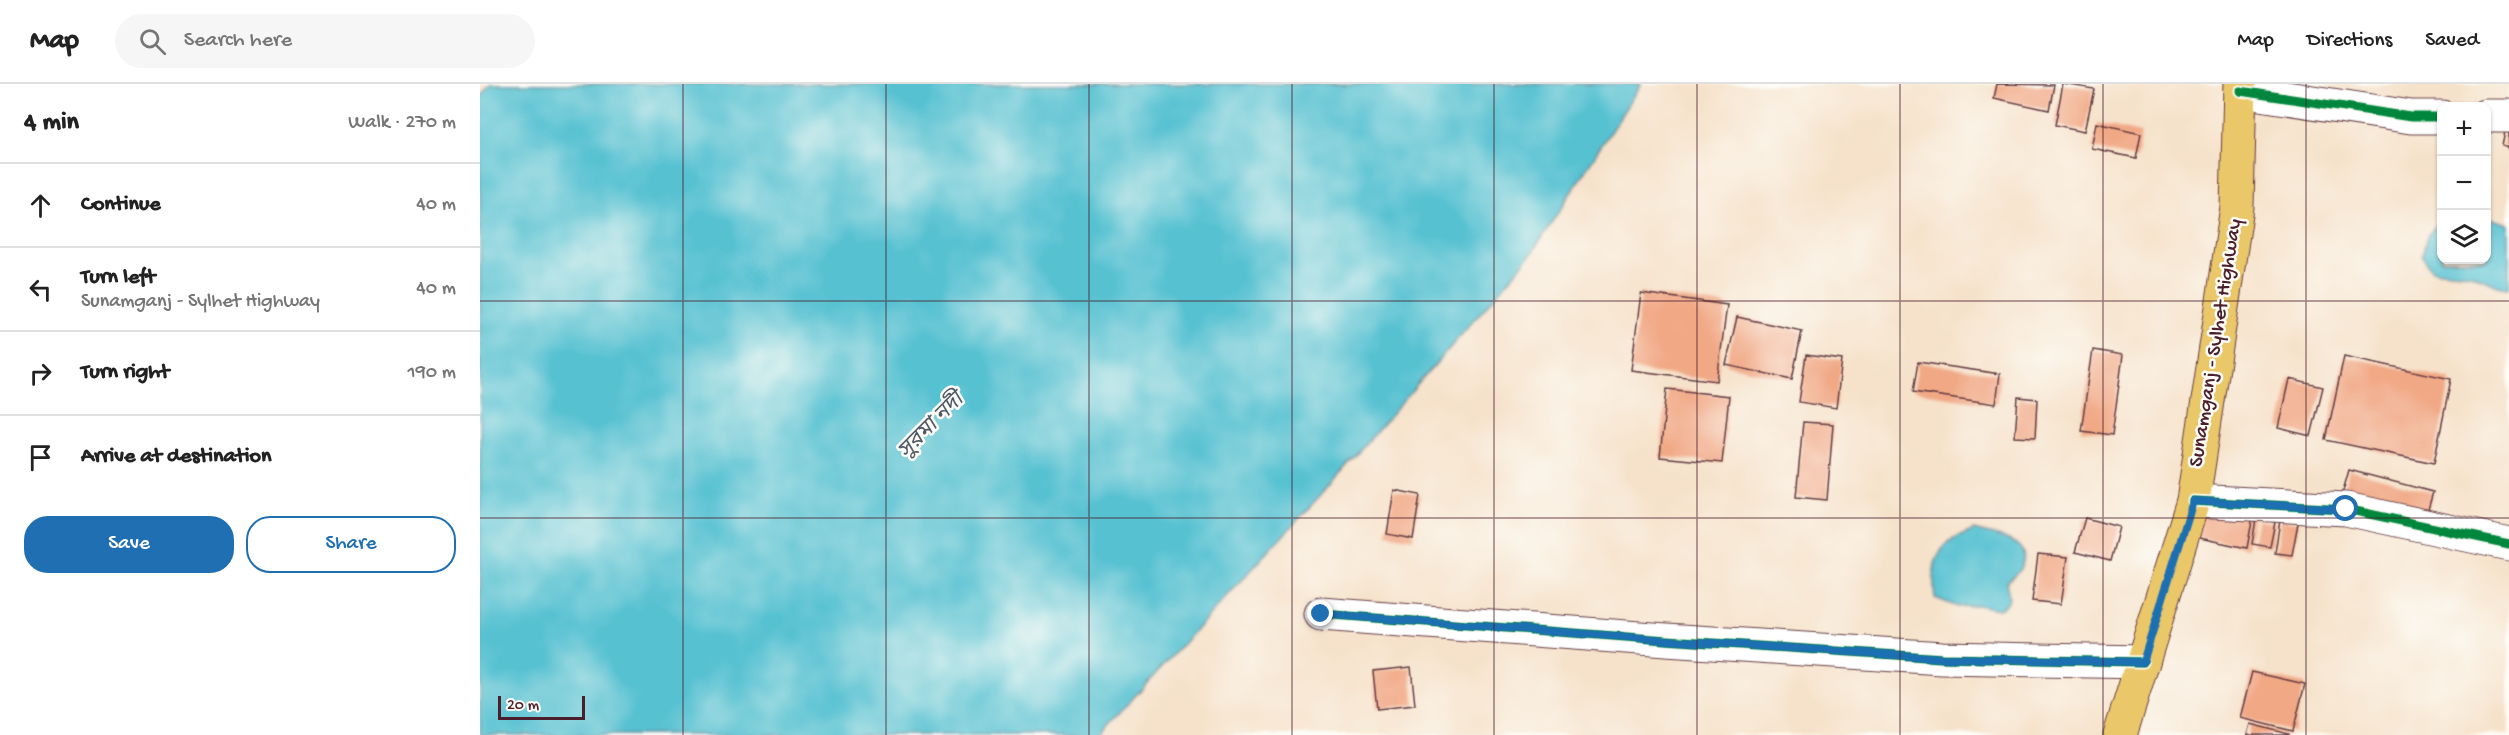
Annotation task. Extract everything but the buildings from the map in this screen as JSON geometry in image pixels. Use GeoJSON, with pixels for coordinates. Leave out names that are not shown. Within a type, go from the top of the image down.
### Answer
{"type":"FeatureCollection","features":[{"type":"Feature","properties":{"kind":"main road","name":"Sunamganj - Sylhet Highway"},"geometry":{"type":"LineString","coordinates":[[2120,735],[2193,501],[2237,207],[2240,88]]}},
{"type":"Feature","properties":{"kind":"street"},"geometry":{"type":"LineString","coordinates":[[2240,88],[2411,117],[2437,117]]}},
{"type":"Feature","properties":{"kind":"street"},"geometry":{"type":"LineString","coordinates":[[2491,117],[2509,116]]}},
{"type":"Feature","properties":{"kind":"street"},"geometry":{"type":"LineString","coordinates":[[2193,501],[2346,509],[2509,544]]}},
{"type":"Feature","properties":{"kind":"street"},"geometry":{"type":"LineString","coordinates":[[1321,614],[1942,658],[2143,662]]}},
{"type":"Feature","properties":{"kind":"water","name":"সুরমা নদী"},"geometry":{"type":"Polygon","coordinates":[[[490,84],[1641,84],[1530,256],[1330,485],[1099,735],[480,735],[480,98],[490,84]]]}},
{"type":"Feature","properties":{"kind":"water"},"geometry":{"type":"Polygon","coordinates":[[[2491,218],[2509,224],[2509,288],[2498,286],[2471,274],[2432,270],[2422,256],[2430,233],[2437,226],[2437,264],[2491,264],[2491,218]]]}},
{"type":"Feature","properties":{"kind":"water"},"geometry":{"type":"Polygon","coordinates":[[[1974,530],[1999,536],[2016,544],[2024,556],[2021,568],[2006,583],[2008,601],[1999,609],[1978,605],[1958,607],[1935,598],[1935,564],[1942,550],[1956,538],[1974,530]]]}},
{"type":"Feature","properties":{"kind":"cycle path"},"geometry":{"type":"LineString","coordinates":[[2240,91],[2411,117],[2437,117]]}},
{"type":"Feature","properties":{"kind":"cycle path"},"geometry":{"type":"LineString","coordinates":[[2193,501],[2346,509],[2509,544]]}},
{"type":"Feature","properties":{"kind":"cycle path"},"geometry":{"type":"LineString","coordinates":[[1321,614],[1942,658],[2143,662]]}},
{"type":"Feature","properties":{"kind":"route"},"geometry":{"type":"LineString","coordinates":[[1321,614],[1942,658],[2143,662],[2193,501],[2346,509]]}}]}
